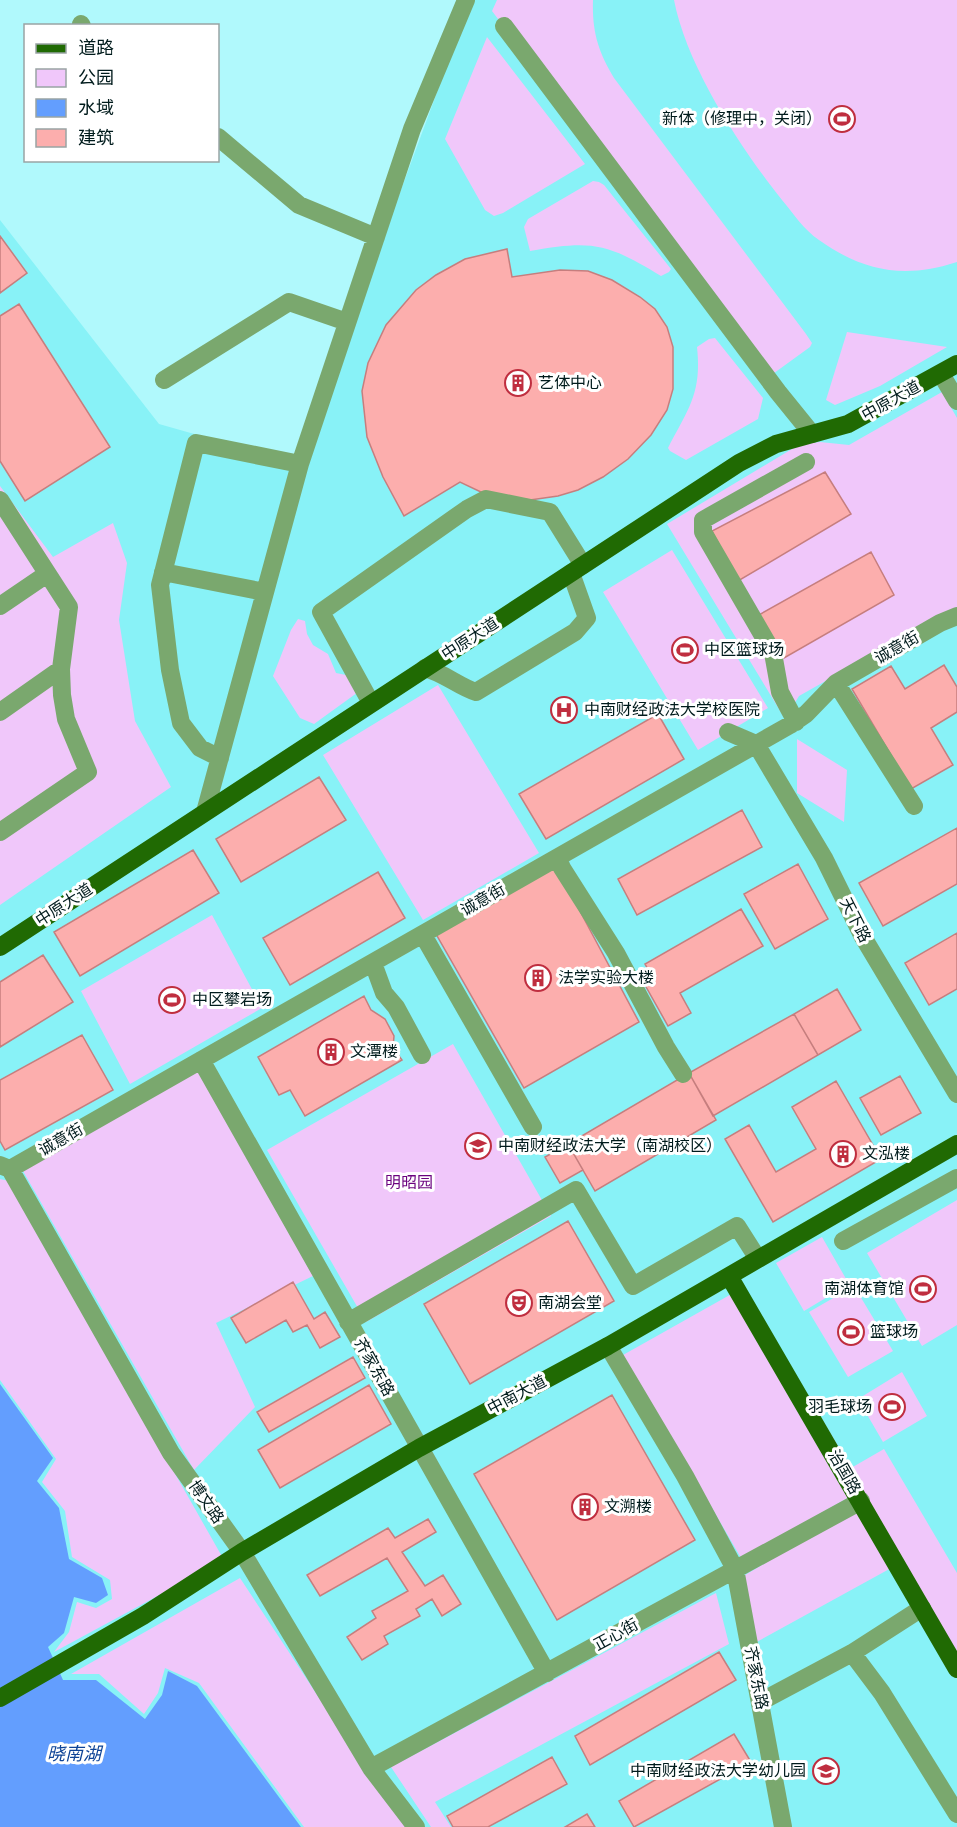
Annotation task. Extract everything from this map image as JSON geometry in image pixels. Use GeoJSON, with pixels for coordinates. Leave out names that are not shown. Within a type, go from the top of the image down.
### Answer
{"type":"FeatureCollection","features":[{"type":"Feature","properties":{"kind":"main road","name":"中原大道"},"geometry":{"type":"LineString","coordinates":[[2,940],[205,812],[758,452],[785,440],[848,424],[949,369]]}},
{"type":"Feature","properties":{"kind":"main road","name":"中南大道"},"geometry":{"type":"LineString","coordinates":[[0,1698],[143,1616],[242,1552],[419,1448],[608,1346],[957,1144]]}},
{"type":"Feature","properties":{"kind":"main road","name":"治国路"},"geometry":{"type":"LineString","coordinates":[[729,1276],[957,1670]]}},
{"type":"Feature","properties":{"kind":"street"},"geometry":{"type":"LineString","coordinates":[[205,812],[300,464],[412,129],[466,0]]}},
{"type":"Feature","properties":{"kind":"street"},"geometry":{"type":"LineString","coordinates":[[504,26],[778,392],[812,434]]}},
{"type":"Feature","properties":{"kind":"street"},"geometry":{"type":"LineString","coordinates":[[219,138],[299,205],[376,237]]}},
{"type":"Feature","properties":{"kind":"street"},"geometry":{"type":"LineString","coordinates":[[164,380],[289,302],[347,322]]}},
{"type":"Feature","properties":{"kind":"street"},"geometry":{"type":"LineString","coordinates":[[949,369],[957,401]]}},
{"type":"Feature","properties":{"kind":"street"},"geometry":{"type":"LineString","coordinates":[[220,758],[200,748],[182,723],[170,669],[160,585],[195,443],[300,464]]}},
{"type":"Feature","properties":{"kind":"street"},"geometry":{"type":"LineString","coordinates":[[796,722],[780,692],[773,653],[703,532],[703,520],[806,462]]}},
{"type":"Feature","properties":{"kind":"street"},"geometry":{"type":"LineString","coordinates":[[371,703],[321,612],[467,509],[486,499],[550,512],[577,569],[587,618],[575,632],[476,692],[463,688],[439,672],[425,668]]}},
{"type":"Feature","properties":{"kind":"street"},"geometry":{"type":"LineString","coordinates":[[0,500],[69,607],[61,669],[62,695],[66,719],[88,772],[0,832]]}},
{"type":"Feature","properties":{"kind":"street"},"geometry":{"type":"LineString","coordinates":[[163,572],[265,592]]}},
{"type":"Feature","properties":{"kind":"street"},"geometry":{"type":"LineString","coordinates":[[0,606],[47,574]]}},
{"type":"Feature","properties":{"kind":"street","name":"诚意街"},"geometry":{"type":"LineString","coordinates":[[5,1167],[201,1060],[796,722],[836,683],[957,615]]}},
{"type":"Feature","properties":{"kind":"street"},"geometry":{"type":"LineString","coordinates":[[0,712],[61,669]]}},
{"type":"Feature","properties":{"kind":"street"},"geometry":{"type":"LineString","coordinates":[[836,683],[914,806]]}},
{"type":"Feature","properties":{"kind":"street"},"geometry":{"type":"LineString","coordinates":[[728,732],[756,744]]}},
{"type":"Feature","properties":{"kind":"street","name":"天下路"},"geometry":{"type":"LineString","coordinates":[[756,744],[824,858],[863,937],[957,1094]]}},
{"type":"Feature","properties":{"kind":"street"},"geometry":{"type":"LineString","coordinates":[[558,858],[616,953],[683,1074]]}},
{"type":"Feature","properties":{"kind":"street"},"geometry":{"type":"LineString","coordinates":[[423,935],[533,1127]]}},
{"type":"Feature","properties":{"kind":"street"},"geometry":{"type":"LineString","coordinates":[[373,963],[384,993],[396,1007],[422,1055]]}},
{"type":"Feature","properties":{"kind":"street","name":"齐家东路"},"geometry":{"type":"LineString","coordinates":[[201,1060],[547,1673]]}},
{"type":"Feature","properties":{"kind":"street","name":"博文路"},"geometry":{"type":"LineString","coordinates":[[5,1167],[16,1175],[161,1436],[242,1552],[371,1768],[416,1827]]}},
{"type":"Feature","properties":{"kind":"street"},"geometry":{"type":"LineString","coordinates":[[843,1241],[957,1178]]}},
{"type":"Feature","properties":{"kind":"street"},"geometry":{"type":"LineString","coordinates":[[348,1322],[576,1190],[633,1286],[737,1226],[758,1259]]}},
{"type":"Feature","properties":{"kind":"street","name":"齐家东路"},"geometry":{"type":"LineString","coordinates":[[608,1346],[685,1476],[735,1569],[783,1827]]}},
{"type":"Feature","properties":{"kind":"street","name":"正心街"},"geometry":{"type":"LineString","coordinates":[[371,1768],[861,1501]]}},
{"type":"Feature","properties":{"kind":"street"},"geometry":{"type":"LineString","coordinates":[[760,1702],[852,1653],[922,1608]]}},
{"type":"Feature","properties":{"kind":"street"},"geometry":{"type":"LineString","coordinates":[[852,1653],[882,1693],[957,1814]]}},
{"type":"Feature","properties":{"kind":"shaded area","name":"中南财经政法大学（南湖校区）"},"geometry":{"type":"Polygon","coordinates":[[[471,0],[957,0],[957,1827],[0,1827],[0,220],[159,424],[300,464],[471,0]]]}},
{"type":"Feature","properties":{"kind":"green space"},"geometry":{"type":"Polygon","coordinates":[[[497,0],[593,0],[597,41],[614,78],[806,334],[812,343],[810,347],[770,376],[492,11],[497,0]]]}},
{"type":"Feature","properties":{"kind":"green space","name":"新体（修理中，关闭）"},"geometry":{"type":"Polygon","coordinates":[[[674,0],[957,0],[957,262],[920,270],[902,271],[869,266],[836,251],[808,231],[749,156],[717,105],[690,52],[674,0]]]}},
{"type":"Feature","properties":{"kind":"green space"},"geometry":{"type":"Polygon","coordinates":[[[487,37],[585,164],[503,213],[494,216],[485,210],[445,139],[487,37]]]}},
{"type":"Feature","properties":{"kind":"green space"},"geometry":{"type":"Polygon","coordinates":[[[593,181],[604,185],[671,269],[669,272],[661,276],[626,257],[599,247],[584,245],[530,251],[524,227],[528,219],[593,181]]]}},
{"type":"Feature","properties":{"kind":"green space"},"geometry":{"type":"Polygon","coordinates":[[[847,332],[947,347],[880,386],[835,405],[826,400],[847,332]]]}},
{"type":"Feature","properties":{"kind":"green space"},"geometry":{"type":"Polygon","coordinates":[[[715,338],[763,398],[758,419],[686,460],[668,448],[692,400],[697,377],[697,347],[715,338]]]}},
{"type":"Feature","properties":{"kind":"green space"},"geometry":{"type":"Polygon","coordinates":[[[942,392],[957,418],[957,607],[799,696],[785,719],[667,524],[792,449],[803,444],[820,442],[849,445],[942,392]]]}},
{"type":"Feature","properties":{"kind":"green space"},"geometry":{"type":"Polygon","coordinates":[[[0,486],[53,557],[113,523],[127,563],[119,620],[135,721],[171,787],[0,905],[0,486]]]}},
{"type":"Feature","properties":{"kind":"green space","name":"中区篮球场"},"geometry":{"type":"Polygon","coordinates":[[[672,550],[768,708],[698,750],[603,592],[672,550]]]}},
{"type":"Feature","properties":{"kind":"green space"},"geometry":{"type":"Polygon","coordinates":[[[298,619],[305,621],[307,634],[313,645],[328,654],[336,673],[351,676],[361,690],[314,724],[300,718],[273,676],[291,630],[298,619]]]}},
{"type":"Feature","properties":{"kind":"green space"},"geometry":{"type":"Polygon","coordinates":[[[438,685],[539,853],[423,920],[323,755],[438,685]]]}},
{"type":"Feature","properties":{"kind":"green space"},"geometry":{"type":"Polygon","coordinates":[[[797,739],[847,770],[844,822],[797,793],[797,739]]]}},
{"type":"Feature","properties":{"kind":"green space","name":"中区攀岩场"},"geometry":{"type":"Polygon","coordinates":[[[212,915],[262,1008],[130,1084],[81,991],[212,915]]]}},
{"type":"Feature","properties":{"kind":"green space","name":"明昭园"},"geometry":{"type":"Polygon","coordinates":[[[453,1044],[551,1216],[366,1322],[267,1150],[453,1044]]]}},
{"type":"Feature","properties":{"kind":"green space"},"geometry":{"type":"Polygon","coordinates":[[[198,1070],[313,1276],[216,1323],[255,1407],[194,1470],[23,1171],[198,1070]]]}},
{"type":"Feature","properties":{"kind":"green space"},"geometry":{"type":"Polygon","coordinates":[[[0,1179],[9,1181],[224,1560],[54,1652],[69,1632],[77,1602],[96,1608],[112,1599],[110,1580],[72,1557],[65,1511],[42,1482],[56,1459],[0,1380],[0,1179]]]}},
{"type":"Feature","properties":{"kind":"green space","name":"南湖体育馆"},"geometry":{"type":"Polygon","coordinates":[[[957,1200],[957,1325],[922,1346],[867,1253],[957,1200]]]}},
{"type":"Feature","properties":{"kind":"green space"},"geometry":{"type":"Polygon","coordinates":[[[822,1237],[849,1284],[804,1311],[776,1263],[822,1237]]]}},
{"type":"Feature","properties":{"kind":"green space","name":"篮球场"},"geometry":{"type":"Polygon","coordinates":[[[854,1286],[893,1351],[848,1377],[809,1312],[854,1286]]]}},
{"type":"Feature","properties":{"kind":"green space"},"geometry":{"type":"Polygon","coordinates":[[[744,1287],[851,1468],[884,1449],[957,1573],[957,1655],[862,1490],[741,1558],[623,1355],[744,1287]]]}},
{"type":"Feature","properties":{"kind":"green space","name":"羽毛球场"},"geometry":{"type":"Polygon","coordinates":[[[902,1372],[927,1416],[883,1442],[858,1399],[902,1372]]]}},
{"type":"Feature","properties":{"kind":"green space"},"geometry":{"type":"Polygon","coordinates":[[[859,1507],[893,1567],[744,1649],[730,1584],[859,1507]]]}},
{"type":"Feature","properties":{"kind":"green space"},"geometry":{"type":"Polygon","coordinates":[[[240,1578],[372,1778],[409,1827],[304,1827],[199,1683],[165,1668],[158,1693],[144,1714],[99,1674],[71,1674],[240,1578]]]}},
{"type":"Feature","properties":{"kind":"green space"},"geometry":{"type":"Polygon","coordinates":[[[716,1593],[729,1644],[435,1802],[451,1827],[431,1827],[391,1767],[716,1593]]]}},
{"type":"Feature","properties":{"kind":"water","name":"晓南湖"},"geometry":{"type":"Polygon","coordinates":[[[0,1384],[53,1458],[37,1481],[59,1508],[69,1559],[102,1578],[108,1595],[96,1603],[74,1597],[64,1633],[48,1647],[63,1680],[96,1680],[145,1719],[162,1695],[168,1671],[197,1686],[301,1827],[0,1827],[0,1384]]]}},
{"type":"Feature","properties":{"kind":"building"},"geometry":{"type":"Polygon","coordinates":[[[0,236],[27,273],[0,293],[0,236]]]}},
{"type":"Feature","properties":{"kind":"building","name":"艺体中心"},"geometry":{"type":"Polygon","coordinates":[[[507,249],[512,277],[560,270],[588,271],[612,280],[655,309],[667,327],[673,347],[673,389],[667,410],[651,435],[628,459],[603,477],[578,490],[530,500],[483,493],[460,482],[404,516],[383,477],[367,437],[362,391],[368,363],[386,325],[416,290],[436,275],[465,259],[507,249]]]}},
{"type":"Feature","properties":{"kind":"building"},"geometry":{"type":"Polygon","coordinates":[[[19,304],[110,447],[25,501],[0,461],[0,316],[19,304]]]}},
{"type":"Feature","properties":{"kind":"building"},"geometry":{"type":"Polygon","coordinates":[[[825,472],[851,514],[738,581],[712,531],[825,472]]]}},
{"type":"Feature","properties":{"kind":"building"},"geometry":{"type":"Polygon","coordinates":[[[871,552],[894,595],[784,658],[757,616],[871,552]]]}},
{"type":"Feature","properties":{"kind":"building"},"geometry":{"type":"Polygon","coordinates":[[[944,665],[957,687],[957,712],[931,728],[953,765],[911,789],[852,689],[891,666],[905,689],[944,665]]]}},
{"type":"Feature","properties":{"kind":"building"},"geometry":{"type":"Polygon","coordinates":[[[658,714],[684,759],[546,839],[519,794],[658,714]]]}},
{"type":"Feature","properties":{"kind":"building"},"geometry":{"type":"Polygon","coordinates":[[[319,777],[346,820],[241,882],[216,839],[319,777]]]}},
{"type":"Feature","properties":{"kind":"building"},"geometry":{"type":"Polygon","coordinates":[[[742,810],[762,847],[637,915],[618,879],[742,810]]]}},
{"type":"Feature","properties":{"kind":"building"},"geometry":{"type":"Polygon","coordinates":[[[957,828],[957,884],[883,926],[859,883],[957,828]]]}},
{"type":"Feature","properties":{"kind":"building"},"geometry":{"type":"Polygon","coordinates":[[[193,850],[219,893],[80,976],[54,932],[193,850]]]}},
{"type":"Feature","properties":{"kind":"building"},"geometry":{"type":"Polygon","coordinates":[[[798,864],[828,919],[775,949],[744,894],[798,864]]]}},
{"type":"Feature","properties":{"kind":"building","name":"法学实验大楼"},"geometry":{"type":"Polygon","coordinates":[[[556,866],[639,1022],[524,1088],[436,934],[556,866]]]}},
{"type":"Feature","properties":{"kind":"building"},"geometry":{"type":"Polygon","coordinates":[[[378,872],[405,918],[290,985],[263,938],[378,872]]]}},
{"type":"Feature","properties":{"kind":"building"},"geometry":{"type":"Polygon","coordinates":[[[741,909],[763,946],[680,993],[691,1013],[668,1026],[645,985],[654,980],[645,964],[741,909]]]}},
{"type":"Feature","properties":{"kind":"building"},"geometry":{"type":"Polygon","coordinates":[[[957,933],[957,989],[929,1005],[905,963],[957,933]]]}},
{"type":"Feature","properties":{"kind":"building"},"geometry":{"type":"Polygon","coordinates":[[[43,955],[73,1002],[0,1047],[0,982],[43,955]]]}},
{"type":"Feature","properties":{"kind":"building"},"geometry":{"type":"Polygon","coordinates":[[[837,989],[861,1030],[818,1055],[794,1014],[837,989]]]}},
{"type":"Feature","properties":{"kind":"building","name":"文潭楼"},"geometry":{"type":"Polygon","coordinates":[[[364,996],[371,1010],[385,1019],[394,1036],[393,1048],[402,1060],[305,1116],[290,1090],[279,1095],[258,1057],[364,996]]]}},
{"type":"Feature","properties":{"kind":"building"},"geometry":{"type":"Polygon","coordinates":[[[794,1014],[818,1055],[713,1116],[689,1073],[794,1014]]]}},
{"type":"Feature","properties":{"kind":"building"},"geometry":{"type":"Polygon","coordinates":[[[82,1035],[113,1090],[5,1150],[0,1141],[0,1080],[82,1035]]]}},
{"type":"Feature","properties":{"kind":"building"},"geometry":{"type":"Polygon","coordinates":[[[689,1073],[716,1120],[595,1191],[568,1144],[689,1073]]]}},
{"type":"Feature","properties":{"kind":"building"},"geometry":{"type":"Polygon","coordinates":[[[900,1076],[921,1113],[881,1135],[860,1098],[900,1076]]]}},
{"type":"Feature","properties":{"kind":"building","name":"文泓楼"},"geometry":{"type":"Polygon","coordinates":[[[836,1081],[881,1159],[773,1222],[725,1139],[749,1125],[776,1172],[816,1149],[792,1107],[836,1081]]]}},
{"type":"Feature","properties":{"kind":"building"},"geometry":{"type":"Polygon","coordinates":[[[568,1144],[583,1170],[560,1183],[545,1157],[568,1144]]]}},
{"type":"Feature","properties":{"kind":"building","name":"南湖会堂"},"geometry":{"type":"Polygon","coordinates":[[[568,1221],[614,1301],[470,1384],[424,1304],[568,1221]]]}},
{"type":"Feature","properties":{"kind":"building"},"geometry":{"type":"Polygon","coordinates":[[[293,1282],[314,1319],[325,1312],[340,1337],[320,1348],[307,1325],[293,1332],[286,1320],[246,1343],[231,1318],[293,1282]]]}},
{"type":"Feature","properties":{"kind":"building"},"geometry":{"type":"Polygon","coordinates":[[[353,1357],[365,1378],[269,1432],[257,1412],[353,1357]]]}},
{"type":"Feature","properties":{"kind":"building"},"geometry":{"type":"Polygon","coordinates":[[[369,1385],[391,1424],[280,1488],[258,1450],[369,1385]]]}},
{"type":"Feature","properties":{"kind":"building","name":"文溯楼"},"geometry":{"type":"Polygon","coordinates":[[[612,1395],[695,1540],[557,1620],[474,1474],[612,1395]]]}},
{"type":"Feature","properties":{"kind":"building"},"geometry":{"type":"Polygon","coordinates":[[[428,1519],[436,1532],[402,1552],[425,1586],[443,1575],[461,1604],[442,1616],[432,1599],[416,1609],[420,1616],[384,1636],[388,1644],[362,1660],[347,1637],[376,1618],[372,1611],[408,1591],[387,1558],[320,1596],[307,1575],[388,1528],[395,1538],[428,1519]]]}},
{"type":"Feature","properties":{"kind":"building"},"geometry":{"type":"Polygon","coordinates":[[[719,1652],[736,1680],[590,1765],[575,1736],[719,1652]]]}},
{"type":"Feature","properties":{"kind":"building"},"geometry":{"type":"Polygon","coordinates":[[[734,1734],[751,1762],[634,1827],[619,1801],[734,1734]]]}},
{"type":"Feature","properties":{"kind":"building"},"geometry":{"type":"Polygon","coordinates":[[[552,1757],[567,1784],[488,1827],[453,1827],[447,1816],[552,1757]]]}},
{"type":"Feature","properties":{"kind":"building"},"geometry":{"type":"Polygon","coordinates":[[[587,1814],[595,1827],[565,1827],[587,1814]]]}},
{"type":"Feature","properties":{"kind":"place","name":"新体（修理中，关闭）"},"geometry":{"type":"Point","coordinates":[842,119]}},
{"type":"Feature","properties":{"kind":"place","name":"艺体中心"},"geometry":{"type":"Point","coordinates":[518,383]}},
{"type":"Feature","properties":{"kind":"place","name":"中区篮球场"},"geometry":{"type":"Point","coordinates":[685,650]}},
{"type":"Feature","properties":{"kind":"place","name":"中南财经政法大学校医院"},"geometry":{"type":"Point","coordinates":[564,710]}},
{"type":"Feature","properties":{"kind":"place","name":"法学实验大楼"},"geometry":{"type":"Point","coordinates":[538,978]}},
{"type":"Feature","properties":{"kind":"place","name":"中区攀岩场"},"geometry":{"type":"Point","coordinates":[172,1000]}},
{"type":"Feature","properties":{"kind":"place","name":"文潭楼"},"geometry":{"type":"Point","coordinates":[331,1052]}},
{"type":"Feature","properties":{"kind":"place","name":"中南财经政法大学（南湖校区）"},"geometry":{"type":"Point","coordinates":[478,1146]}},
{"type":"Feature","properties":{"kind":"place","name":"文泓楼"},"geometry":{"type":"Point","coordinates":[843,1154]}},
{"type":"Feature","properties":{"kind":"place","name":"南湖体育馆"},"geometry":{"type":"Point","coordinates":[923,1289]}},
{"type":"Feature","properties":{"kind":"place","name":"南湖会堂"},"geometry":{"type":"Point","coordinates":[519,1303]}},
{"type":"Feature","properties":{"kind":"place","name":"篮球场"},"geometry":{"type":"Point","coordinates":[851,1332]}},
{"type":"Feature","properties":{"kind":"place","name":"羽毛球场"},"geometry":{"type":"Point","coordinates":[892,1407]}},
{"type":"Feature","properties":{"kind":"place","name":"文溯楼"},"geometry":{"type":"Point","coordinates":[585,1507]}},
{"type":"Feature","properties":{"kind":"place","name":"中南财经政法大学幼儿园"},"geometry":{"type":"Point","coordinates":[826,1771]}}]}
